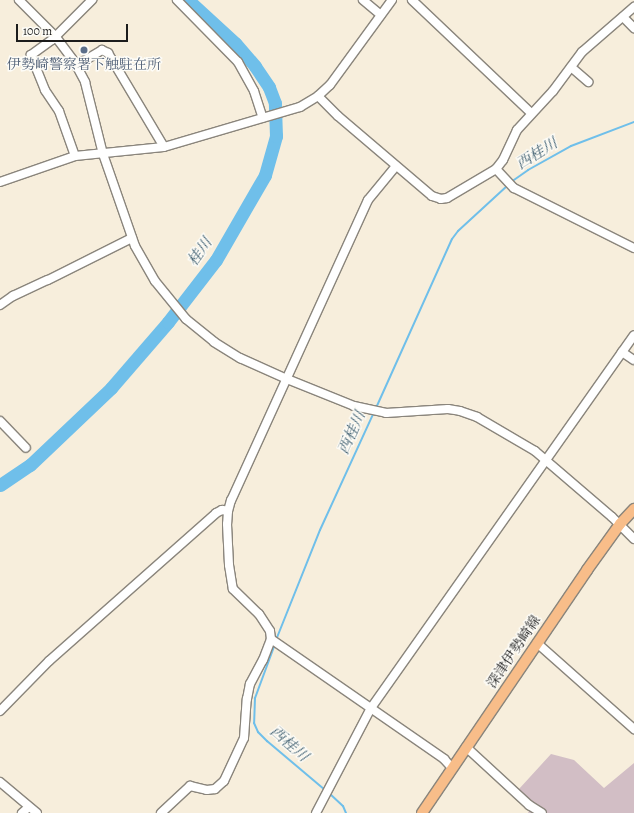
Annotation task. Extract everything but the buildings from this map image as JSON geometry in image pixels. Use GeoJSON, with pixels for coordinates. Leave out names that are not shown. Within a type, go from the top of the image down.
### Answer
{"type":"FeatureCollection","features":[{"type":"Feature","properties":{"kind":"main road","name":"深津伊勢崎線"},"geometry":{"type":"LineString","coordinates":[[422,813],[620,524],[634,509]]}},
{"type":"Feature","properties":{"kind":"street"},"geometry":{"type":"LineString","coordinates":[[19,0],[55,36],[77,65],[85,82],[103,154],[132,238],[146,267],[169,300],[204,335],[224,349],[258,367],[344,403],[374,411],[397,413],[440,409],[460,411],[498,428],[525,443],[546,460],[620,524],[634,539]]}},
{"type":"Feature","properties":{"kind":"street"},"geometry":{"type":"LineString","coordinates":[[75,156],[59,111],[45,90],[31,55],[55,36],[92,0]]}},
{"type":"Feature","properties":{"kind":"street"},"geometry":{"type":"LineString","coordinates":[[177,0],[238,62],[254,91],[265,118]]}},
{"type":"Feature","properties":{"kind":"street"},"geometry":{"type":"LineString","coordinates":[[363,0],[380,15]]}},
{"type":"Feature","properties":{"kind":"street"},"geometry":{"type":"LineString","coordinates":[[0,182],[75,156],[164,147],[300,107],[318,96],[335,79],[392,0]]}},
{"type":"Feature","properties":{"kind":"street"},"geometry":{"type":"LineString","coordinates":[[412,0],[531,113]]}},
{"type":"Feature","properties":{"kind":"street"},"geometry":{"type":"LineString","coordinates":[[318,96],[338,116],[432,196],[441,199],[453,196],[496,169],[503,160],[517,130],[531,113],[553,91],[582,52],[634,7]]}},
{"type":"Feature","properties":{"kind":"street"},"geometry":{"type":"LineString","coordinates":[[623,17],[634,28]]}},
{"type":"Feature","properties":{"kind":"street"},"geometry":{"type":"LineString","coordinates":[[77,65],[102,50],[106,51],[145,113],[164,147]]}},
{"type":"Feature","properties":{"kind":"street"},"geometry":{"type":"LineString","coordinates":[[571,67],[588,82]]}},
{"type":"Feature","properties":{"kind":"street"},"geometry":{"type":"LineString","coordinates":[[396,166],[368,200],[228,511],[229,565],[233,589],[259,614],[270,631],[274,641],[444,759],[452,768]]}},
{"type":"Feature","properties":{"kind":"street"},"geometry":{"type":"LineString","coordinates":[[496,169],[509,184],[634,248]]}},
{"type":"Feature","properties":{"kind":"street"},"geometry":{"type":"LineString","coordinates":[[0,305],[13,296],[132,238]]}},
{"type":"Feature","properties":{"kind":"street"},"geometry":{"type":"LineString","coordinates":[[316,813],[371,708],[634,336]]}},
{"type":"Feature","properties":{"kind":"street"},"geometry":{"type":"LineString","coordinates":[[622,352],[634,360]]}},
{"type":"Feature","properties":{"kind":"street"},"geometry":{"type":"LineString","coordinates":[[0,421],[26,448]]}},
{"type":"Feature","properties":{"kind":"street"},"geometry":{"type":"LineString","coordinates":[[0,711],[49,661],[216,513],[222,510],[228,511]]}},
{"type":"Feature","properties":{"kind":"street"},"geometry":{"type":"LineString","coordinates":[[161,813],[190,786],[207,790],[215,789],[224,780],[244,738],[247,699],[250,684],[274,641]]}},
{"type":"Feature","properties":{"kind":"street"},"geometry":{"type":"LineString","coordinates":[[537,644],[634,729]]}},
{"type":"Feature","properties":{"kind":"street"},"geometry":{"type":"LineString","coordinates":[[466,747],[529,805],[542,813]]}},
{"type":"Feature","properties":{"kind":"street"},"geometry":{"type":"LineString","coordinates":[[0,782],[38,813]]}},
{"type":"Feature","properties":{"kind":"street"},"geometry":{"type":"LineString","coordinates":[[22,813],[29,807]]}},
{"type":"Feature","properties":{"kind":"shaded area"},"geometry":{"type":"Polygon","coordinates":[[[551,754],[574,760],[604,788],[634,763],[634,813],[528,813],[533,803],[519,789],[551,754]]]}},
{"type":"Feature","properties":{"kind":"waterway","name":"桂川"},"geometry":{"type":"LineString","coordinates":[[0,485],[30,465],[111,388],[168,322],[216,260],[265,175],[276,136],[275,103],[269,87],[255,66],[235,43],[188,0]]}},
{"type":"Feature","properties":{"kind":"waterway","name":"西桂川"},"geometry":{"type":"LineString","coordinates":[[511,182],[528,170],[571,146],[634,122]]}},
{"type":"Feature","properties":{"kind":"waterway","name":"西桂川"},"geometry":{"type":"LineString","coordinates":[[376,408],[452,239],[458,231],[508,185]]}},
{"type":"Feature","properties":{"kind":"waterway","name":"西桂川"},"geometry":{"type":"LineString","coordinates":[[276,640],[320,530],[374,412]]}},
{"type":"Feature","properties":{"kind":"waterway","name":"西桂川"},"geometry":{"type":"LineString","coordinates":[[275,644],[255,698],[254,723],[258,732],[267,741],[325,790]]}},
{"type":"Feature","properties":{"kind":"waterway","name":"西桂川"},"geometry":{"type":"LineString","coordinates":[[329,793],[343,806],[346,813]]}},
{"type":"Feature","properties":{"kind":"place","name":"伊勢崎警察署下触駐在所"},"geometry":{"type":"Point","coordinates":[84,50]}}]}
